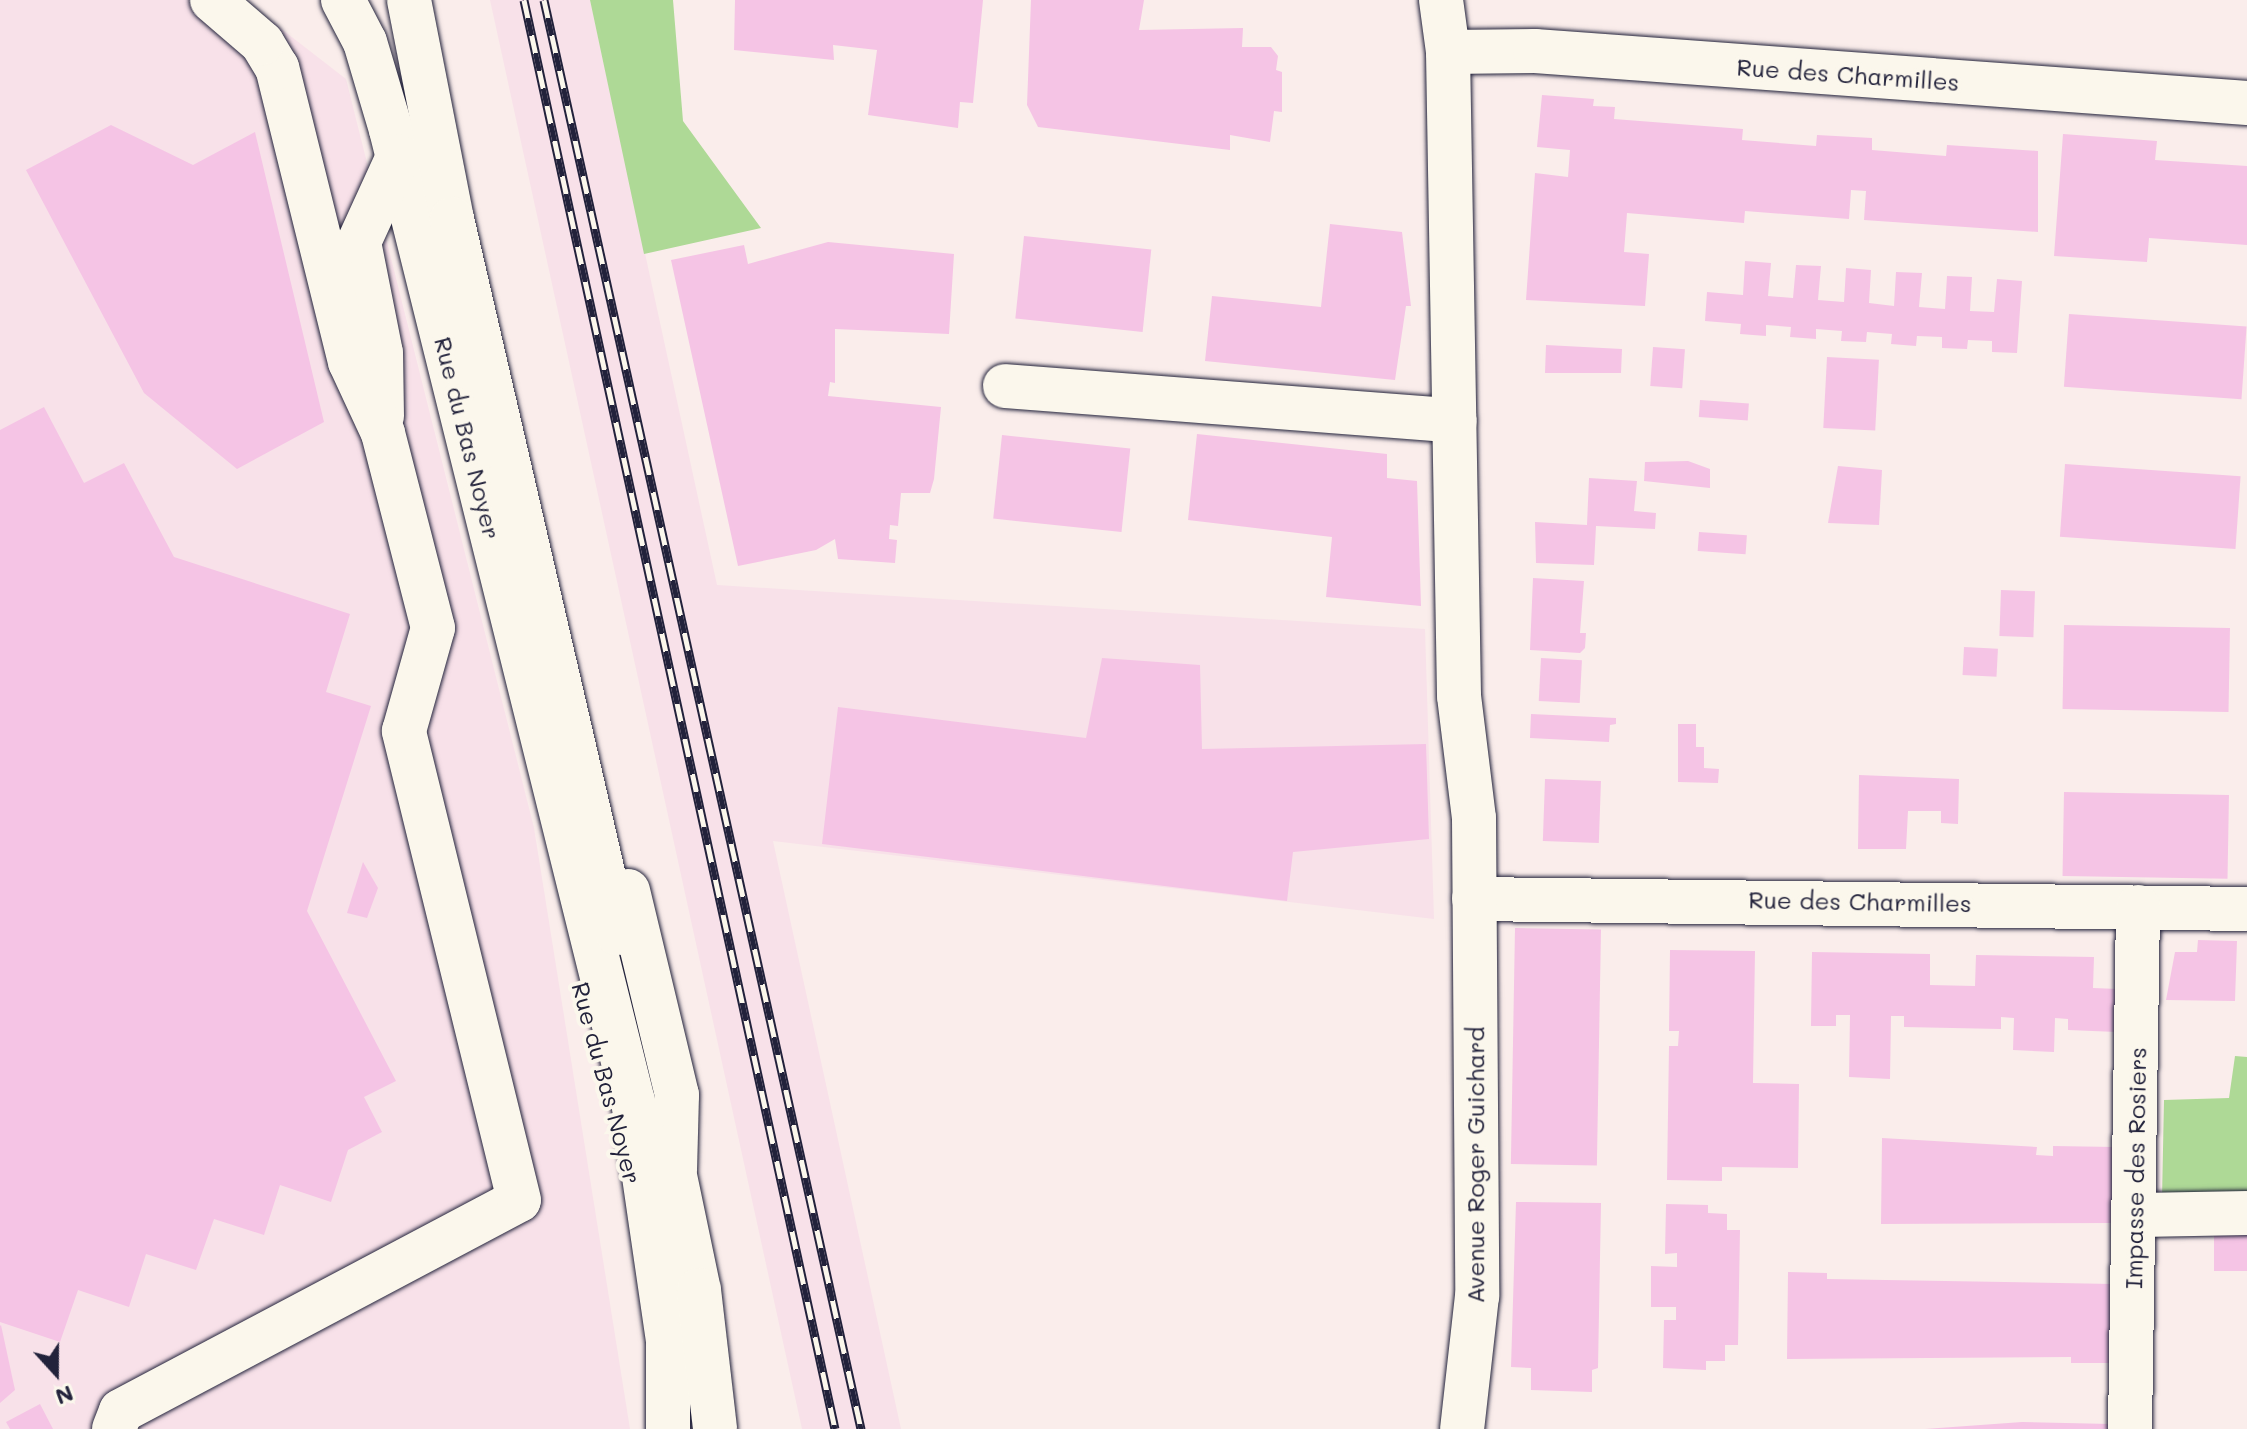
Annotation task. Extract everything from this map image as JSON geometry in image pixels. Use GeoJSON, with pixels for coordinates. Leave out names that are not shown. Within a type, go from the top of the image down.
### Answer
{"type":"FeatureCollection","features":[{"type":"Feature","properties":{"kind":"street"},"geometry":{"type":"LineString","coordinates":[[114,1429],[121,1411],[519,1200],[404,731],[433,628],[383,433],[350,362],[277,68],[262,43],[212,0]]}},
{"type":"Feature","properties":{"kind":"street","name":"Rue du Bas Noyer"},"geometry":{"type":"LineString","coordinates":[[343,0],[365,42],[398,157],[575,882],[633,1101],[655,1231],[672,1386],[668,1429]]}},
{"type":"Feature","properties":{"kind":"street","name":"Rue du Bas Noyer"},"geometry":{"type":"LineString","coordinates":[[409,0],[452,219],[592,805],[675,1170],[699,1290],[715,1429]]}},
{"type":"Feature","properties":{"kind":"street"},"geometry":{"type":"LineString","coordinates":[[1441,0],[1448,52]]}},
{"type":"Feature","properties":{"kind":"street","name":"Rue des Charmilles"},"geometry":{"type":"LineString","coordinates":[[1448,52],[1535,51],[2247,103]]}},
{"type":"Feature","properties":{"kind":"street","name":"Avenue Roger Guichard"},"geometry":{"type":"LineString","coordinates":[[1448,52],[1459,696],[1474,818],[1477,1296],[1462,1429]]}},
{"type":"Feature","properties":{"kind":"street"},"geometry":{"type":"LineString","coordinates":[[383,433],[381,353],[359,242],[398,157]]}},
{"type":"Feature","properties":{"kind":"street"},"geometry":{"type":"LineString","coordinates":[[1005,386],[1455,421]]}},
{"type":"Feature","properties":{"kind":"street","name":"Rue des Charmilles"},"geometry":{"type":"LineString","coordinates":[[1474,899],[2247,909]]}},
{"type":"Feature","properties":{"kind":"street","name":"Impasse des Rosiers"},"geometry":{"type":"LineString","coordinates":[[2130,1429],[2138,907]]}},
{"type":"Feature","properties":{"kind":"street"},"geometry":{"type":"LineString","coordinates":[[2135,1215],[2247,1213]]}},
{"type":"Feature","properties":{"kind":"shaded area"},"geometry":{"type":"Polygon","coordinates":[[[0,0],[244,0],[346,79],[534,828],[630,1429],[0,1429],[0,0]]]}},
{"type":"Feature","properties":{"kind":"shaded area"},"geometry":{"type":"Polygon","coordinates":[[[490,0],[590,0],[717,585],[1425,629],[1434,919],[773,841],[901,1429],[802,1429],[490,0]]]}},
{"type":"Feature","properties":{"kind":"green space"},"geometry":{"type":"Polygon","coordinates":[[[590,0],[673,0],[683,121],[761,228],[644,254],[590,0]]]}},
{"type":"Feature","properties":{"kind":"green space"},"geometry":{"type":"Polygon","coordinates":[[[2235,1056],[2247,1057],[2247,1197],[2162,1199],[2164,1100],[2229,1098],[2235,1056]]]}},
{"type":"Feature","properties":{"kind":"building"},"geometry":{"type":"Polygon","coordinates":[[[735,0],[983,0],[973,103],[960,102],[958,128],[868,115],[877,50],[833,45],[834,60],[734,50],[735,0]]]}},
{"type":"Feature","properties":{"kind":"building"},"geometry":{"type":"Polygon","coordinates":[[[1031,0],[1144,0],[1139,30],[1243,28],[1242,47],[1271,47],[1278,56],[1276,70],[1282,72],[1282,112],[1274,111],[1270,142],[1230,135],[1230,150],[1038,127],[1027,105],[1031,0]]]}},
{"type":"Feature","properties":{"kind":"building"},"geometry":{"type":"Polygon","coordinates":[[[1542,95],[1594,99],[1593,106],[1615,107],[1614,119],[1743,129],[1742,140],[1816,146],[1817,135],[1872,138],[1872,150],[1946,156],[1947,145],[2038,151],[2038,232],[1864,220],[1866,191],[1851,190],[1849,219],[1745,211],[1744,223],[1627,213],[1624,252],[1649,254],[1645,306],[1526,300],[1535,173],[1568,177],[1570,150],[1537,147],[1542,95]]]}},
{"type":"Feature","properties":{"kind":"building"},"geometry":{"type":"Polygon","coordinates":[[[111,125],[193,165],[255,132],[324,422],[237,469],[144,393],[26,170],[111,125]]]}},
{"type":"Feature","properties":{"kind":"building"},"geometry":{"type":"Polygon","coordinates":[[[2063,134],[2157,141],[2155,160],[2247,166],[2247,245],[2149,238],[2147,262],[2054,256],[2063,134]]]}},
{"type":"Feature","properties":{"kind":"building"},"geometry":{"type":"Polygon","coordinates":[[[1330,224],[1402,232],[1411,306],[1406,306],[1395,380],[1205,361],[1212,296],[1321,307],[1330,224]]]}},
{"type":"Feature","properties":{"kind":"building"},"geometry":{"type":"Polygon","coordinates":[[[1024,236],[1151,249],[1143,332],[1015,319],[1024,236]]]}},
{"type":"Feature","properties":{"kind":"building"},"geometry":{"type":"Polygon","coordinates":[[[828,242],[954,254],[949,334],[835,329],[835,383],[830,382],[828,396],[941,407],[934,479],[930,493],[901,493],[898,526],[890,525],[889,539],[897,540],[895,563],[838,559],[835,539],[816,550],[738,566],[671,260],[744,245],[748,264],[828,242]]]}},
{"type":"Feature","properties":{"kind":"building"},"geometry":{"type":"Polygon","coordinates":[[[1745,261],[1771,263],[1768,296],[1793,298],[1796,265],[1821,266],[1818,300],[1844,302],[1846,268],[1871,270],[1869,303],[1894,306],[1896,272],[1922,273],[1919,307],[1945,309],[1947,276],[1972,277],[1970,311],[1994,312],[1997,279],[2022,281],[2017,353],[1992,352],[1992,341],[1968,340],[1967,349],[1942,348],[1942,337],[1917,336],[1916,346],[1891,344],[1892,334],[1867,332],[1866,342],[1841,341],[1842,331],[1816,329],[1816,339],[1790,337],[1791,327],[1766,325],[1766,336],[1740,334],[1741,324],[1705,321],[1707,292],[1743,295],[1745,261]]]}},
{"type":"Feature","properties":{"kind":"building"},"geometry":{"type":"Polygon","coordinates":[[[2069,314],[2247,326],[2241,399],[2064,387],[2069,314]]]}},
{"type":"Feature","properties":{"kind":"building"},"geometry":{"type":"Polygon","coordinates":[[[1546,345],[1622,349],[1621,373],[1545,373],[1546,345]]]}},
{"type":"Feature","properties":{"kind":"building"},"geometry":{"type":"Polygon","coordinates":[[[1653,347],[1685,349],[1682,388],[1650,386],[1653,347]]]}},
{"type":"Feature","properties":{"kind":"building"},"geometry":{"type":"Polygon","coordinates":[[[1827,357],[1879,360],[1875,431],[1823,428],[1827,357]]]}},
{"type":"Feature","properties":{"kind":"building"},"geometry":{"type":"Polygon","coordinates":[[[1700,400],[1749,403],[1748,420],[1699,417],[1700,400]]]}},
{"type":"Feature","properties":{"kind":"building"},"geometry":{"type":"Polygon","coordinates":[[[44,407],[84,483],[124,463],[174,557],[350,614],[326,692],[371,706],[307,911],[396,1081],[364,1097],[382,1132],[348,1150],[331,1202],[280,1185],[264,1235],[214,1219],[196,1270],[146,1254],[129,1307],[78,1290],[60,1342],[0,1322],[0,430],[44,407]]]}},
{"type":"Feature","properties":{"kind":"building"},"geometry":{"type":"Polygon","coordinates":[[[1197,434],[1387,454],[1387,478],[1417,481],[1421,606],[1326,597],[1332,537],[1188,520],[1197,434]]]}},
{"type":"Feature","properties":{"kind":"building"},"geometry":{"type":"Polygon","coordinates":[[[1002,435],[1130,448],[1122,532],[993,519],[1002,435]]]}},
{"type":"Feature","properties":{"kind":"building"},"geometry":{"type":"Polygon","coordinates":[[[1688,461],[1710,469],[1710,488],[1644,481],[1645,462],[1688,461]]]}},
{"type":"Feature","properties":{"kind":"building"},"geometry":{"type":"Polygon","coordinates":[[[2065,464],[2241,476],[2235,549],[2060,537],[2065,464]]]}},
{"type":"Feature","properties":{"kind":"building"},"geometry":{"type":"Polygon","coordinates":[[[1838,466],[1882,470],[1879,525],[1828,523],[1838,466]]]}},
{"type":"Feature","properties":{"kind":"building"},"geometry":{"type":"Polygon","coordinates":[[[1589,478],[1637,481],[1634,511],[1656,513],[1655,529],[1596,526],[1594,565],[1536,563],[1535,522],[1587,525],[1589,478]]]}},
{"type":"Feature","properties":{"kind":"building"},"geometry":{"type":"Polygon","coordinates":[[[1699,532],[1747,535],[1746,554],[1698,551],[1699,532]]]}},
{"type":"Feature","properties":{"kind":"building"},"geometry":{"type":"Polygon","coordinates":[[[1533,578],[1584,581],[1580,633],[1586,633],[1585,648],[1580,653],[1530,650],[1533,578]]]}},
{"type":"Feature","properties":{"kind":"building"},"geometry":{"type":"Polygon","coordinates":[[[2001,590],[2035,591],[2033,637],[1999,636],[2001,590]]]}},
{"type":"Feature","properties":{"kind":"building"},"geometry":{"type":"Polygon","coordinates":[[[2064,625],[2230,628],[2229,712],[2063,709],[2064,625]]]}},
{"type":"Feature","properties":{"kind":"building"},"geometry":{"type":"Polygon","coordinates":[[[1964,647],[1998,649],[1996,677],[1963,675],[1964,647]]]}},
{"type":"Feature","properties":{"kind":"building"},"geometry":{"type":"Polygon","coordinates":[[[1102,658],[1200,665],[1202,749],[1426,744],[1429,839],[1293,852],[1287,901],[822,844],[838,707],[1086,738],[1102,658]]]}},
{"type":"Feature","properties":{"kind":"building"},"geometry":{"type":"Polygon","coordinates":[[[1541,658],[1582,660],[1580,703],[1539,701],[1541,658]]]}},
{"type":"Feature","properties":{"kind":"building"},"geometry":{"type":"Polygon","coordinates":[[[1531,714],[1616,718],[1616,724],[1610,725],[1609,742],[1530,738],[1531,714]]]}},
{"type":"Feature","properties":{"kind":"building"},"geometry":{"type":"Polygon","coordinates":[[[1678,724],[1696,724],[1696,747],[1704,747],[1704,768],[1719,769],[1718,783],[1678,782],[1678,724]]]}},
{"type":"Feature","properties":{"kind":"building"},"geometry":{"type":"Polygon","coordinates":[[[1859,775],[1959,779],[1958,824],[1941,823],[1941,811],[1908,811],[1906,849],[1858,849],[1859,775]]]}},
{"type":"Feature","properties":{"kind":"building"},"geometry":{"type":"Polygon","coordinates":[[[1545,779],[1601,781],[1599,843],[1543,841],[1545,779]]]}},
{"type":"Feature","properties":{"kind":"building"},"geometry":{"type":"Polygon","coordinates":[[[2064,792],[2229,795],[2228,879],[2063,876],[2064,792]]]}},
{"type":"Feature","properties":{"kind":"building"},"geometry":{"type":"Polygon","coordinates":[[[363,862],[378,888],[367,918],[347,913],[363,862]]]}},
{"type":"Feature","properties":{"kind":"building"},"geometry":{"type":"Polygon","coordinates":[[[1515,928],[1601,930],[1597,1165],[1511,1164],[1515,928]]]}},
{"type":"Feature","properties":{"kind":"building"},"geometry":{"type":"Polygon","coordinates":[[[2198,940],[2237,941],[2235,1001],[2166,1000],[2175,952],[2197,952],[2198,940]]]}},
{"type":"Feature","properties":{"kind":"building"},"geometry":{"type":"Polygon","coordinates":[[[1670,950],[1755,951],[1753,1083],[1799,1084],[1798,1168],[1722,1167],[1722,1181],[1667,1180],[1669,1046],[1678,1046],[1679,1031],[1669,1031],[1670,950]]]}},
{"type":"Feature","properties":{"kind":"building"},"geometry":{"type":"Polygon","coordinates":[[[1812,952],[1930,954],[1930,985],[1975,986],[1976,955],[2094,957],[2093,988],[2118,989],[2117,1032],[2068,1030],[2068,1019],[2055,1018],[2054,1052],[2013,1050],[2014,1018],[2001,1017],[2001,1029],[1904,1027],[1904,1016],[1891,1016],[1890,1079],[1849,1077],[1850,1015],[1836,1015],[1836,1026],[1811,1026],[1812,952]]]}},
{"type":"Feature","properties":{"kind":"building"},"geometry":{"type":"Polygon","coordinates":[[[1882,1138],[2037,1147],[2036,1155],[2053,1156],[2053,1146],[2115,1147],[2114,1223],[1881,1224],[1882,1138]]]}},
{"type":"Feature","properties":{"kind":"building"},"geometry":{"type":"Polygon","coordinates":[[[1516,1202],[1601,1203],[1598,1368],[1592,1370],[1592,1392],[1531,1390],[1531,1368],[1511,1367],[1516,1202]]]}},
{"type":"Feature","properties":{"kind":"building"},"geometry":{"type":"Polygon","coordinates":[[[1666,1204],[1708,1205],[1708,1213],[1727,1214],[1727,1230],[1740,1230],[1738,1345],[1725,1345],[1725,1361],[1706,1361],[1706,1370],[1663,1368],[1664,1320],[1676,1320],[1676,1307],[1651,1307],[1651,1266],[1677,1267],[1677,1253],[1665,1254],[1666,1204]]]}},
{"type":"Feature","properties":{"kind":"building"},"geometry":{"type":"Polygon","coordinates":[[[2214,1223],[2247,1223],[2247,1271],[2214,1271],[2214,1223]]]}},
{"type":"Feature","properties":{"kind":"building"},"geometry":{"type":"Polygon","coordinates":[[[1788,1272],[1827,1273],[1827,1279],[2113,1284],[2112,1363],[2071,1363],[2071,1357],[1787,1359],[1788,1272]]]}},
{"type":"Feature","properties":{"kind":"building"},"geometry":{"type":"Polygon","coordinates":[[[0,1326],[15,1390],[0,1403],[0,1326]]]}},
{"type":"Feature","properties":{"kind":"building"},"geometry":{"type":"Polygon","coordinates":[[[40,1404],[53,1429],[10,1429],[6,1422],[40,1404]]]}},
{"type":"Feature","properties":{"kind":"building"},"geometry":{"type":"Polygon","coordinates":[[[2022,1422],[2111,1424],[2111,1429],[1925,1429],[2022,1422]]]}},
{"type":"Feature","properties":{"kind":"railway"},"geometry":{"type":"LineString","coordinates":[[524,0],[835,1429]]}},
{"type":"Feature","properties":{"kind":"railway"},"geometry":{"type":"LineString","coordinates":[[544,0],[861,1429]]}}]}
